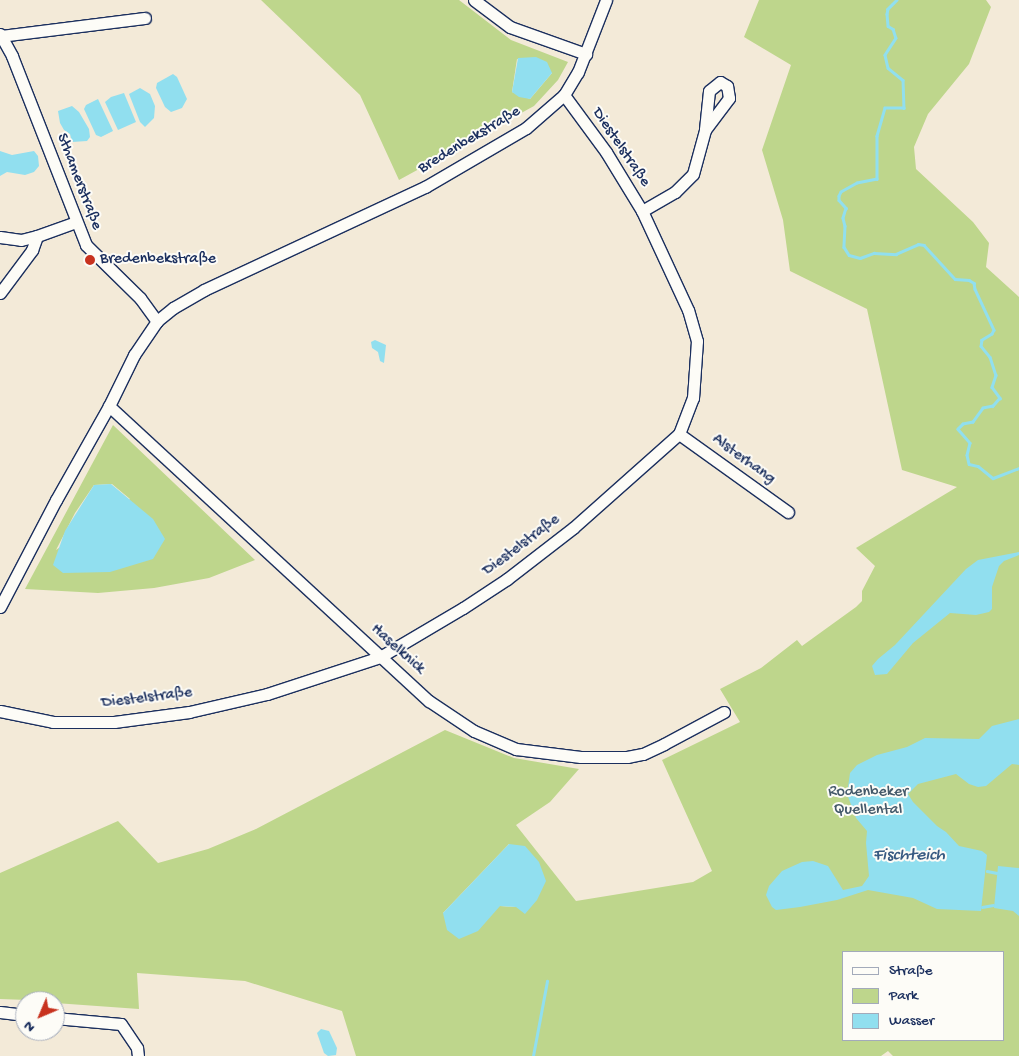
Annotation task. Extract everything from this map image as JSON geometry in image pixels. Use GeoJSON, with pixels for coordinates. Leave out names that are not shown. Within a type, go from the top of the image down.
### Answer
{"type":"FeatureCollection","features":[{"type":"Feature","properties":{"kind":"street"},"geometry":{"type":"LineString","coordinates":[[474,0],[510,27],[586,54]]}},
{"type":"Feature","properties":{"kind":"street","name":"Bredenbekstraße"},"geometry":{"type":"LineString","coordinates":[[0,607],[56,500],[109,406],[134,355],[157,321],[172,308],[204,290],[425,187],[526,128],[564,95],[586,54],[606,0]]}},
{"type":"Feature","properties":{"kind":"street"},"geometry":{"type":"LineString","coordinates":[[0,35],[145,18]]}},
{"type":"Feature","properties":{"kind":"street","name":"Sthamerstraße"},"geometry":{"type":"LineString","coordinates":[[0,35],[12,56],[88,249],[140,298],[157,321]]}},
{"type":"Feature","properties":{"kind":"street","name":"Diestelstraße"},"geometry":{"type":"LineString","coordinates":[[0,711],[52,722],[114,722],[189,712],[267,694],[380,657],[463,608],[507,579],[573,528],[679,434],[693,398],[697,341],[688,310],[642,211],[606,152],[564,95]]}},
{"type":"Feature","properties":{"kind":"street"},"geometry":{"type":"LineString","coordinates":[[642,211],[675,192],[693,174],[705,130]]}},
{"type":"Feature","properties":{"kind":"street"},"geometry":{"type":"LineString","coordinates":[[0,237],[21,240],[76,222]]}},
{"type":"Feature","properties":{"kind":"street"},"geometry":{"type":"LineString","coordinates":[[0,293],[32,250],[37,236]]}},
{"type":"Feature","properties":{"kind":"street","name":"Haselknick"},"geometry":{"type":"LineString","coordinates":[[109,406],[429,701],[474,731],[516,749],[581,757],[627,757],[643,754],[724,712]]}},
{"type":"Feature","properties":{"kind":"street","name":"Alsterhang"},"geometry":{"type":"LineString","coordinates":[[679,434],[788,512]]}},
{"type":"Feature","properties":{"kind":"street"},"geometry":{"type":"LineString","coordinates":[[0,1012],[15,1013]]}},
{"type":"Feature","properties":{"kind":"street"},"geometry":{"type":"LineString","coordinates":[[65,1019],[120,1024],[137,1048],[138,1056]]}},
{"type":"Feature","properties":{"kind":"green space"},"geometry":{"type":"Polygon","coordinates":[[[261,0],[459,0],[511,40],[568,62],[558,80],[534,106],[399,180],[360,95],[261,0]],[[517,59],[512,92],[530,99],[552,73],[517,59]]]}},
{"type":"Feature","properties":{"kind":"green space","name":"Rodenbeker Quellental"},"geometry":{"type":"Polygon","coordinates":[[[759,0],[986,0],[991,7],[969,64],[928,114],[914,147],[916,169],[973,222],[989,243],[986,267],[1019,297],[1019,1056],[893,1056],[888,1051],[881,1056],[356,1056],[342,1011],[245,981],[137,973],[139,1009],[65,1004],[65,991],[15,991],[15,1000],[0,999],[0,873],[118,821],[158,863],[208,849],[256,829],[445,730],[514,758],[579,769],[550,802],[516,825],[576,901],[693,882],[712,871],[662,760],[740,722],[720,689],[761,668],[797,640],[802,646],[856,607],[862,601],[862,591],[875,566],[856,548],[957,487],[902,470],[867,309],[790,271],[783,220],[762,150],[791,65],[744,37],[759,0]],[[509,844],[443,913],[500,906],[516,907],[509,844]]]}},
{"type":"Feature","properties":{"kind":"green space"},"geometry":{"type":"Polygon","coordinates":[[[113,425],[255,560],[209,578],[154,588],[98,593],[25,589],[113,425]],[[112,484],[94,485],[75,513],[56,550],[130,499],[112,484]]]}},
{"type":"Feature","properties":{"kind":"water"},"geometry":{"type":"Polygon","coordinates":[[[536,57],[547,62],[552,73],[530,99],[519,97],[512,92],[518,58],[536,57]]]}},
{"type":"Feature","properties":{"kind":"water"},"geometry":{"type":"Polygon","coordinates":[[[173,74],[177,77],[187,99],[182,108],[171,112],[165,107],[156,88],[157,83],[173,74]]]}},
{"type":"Feature","properties":{"kind":"water"},"geometry":{"type":"Polygon","coordinates":[[[140,88],[150,94],[155,106],[154,118],[145,127],[140,122],[129,94],[140,88]]]}},
{"type":"Feature","properties":{"kind":"water"},"geometry":{"type":"Polygon","coordinates":[[[124,93],[136,122],[118,130],[105,102],[111,97],[124,93]]]}},
{"type":"Feature","properties":{"kind":"water"},"geometry":{"type":"Polygon","coordinates":[[[98,99],[113,131],[101,137],[96,135],[84,109],[86,105],[98,99]]]}},
{"type":"Feature","properties":{"kind":"water"},"geometry":{"type":"Polygon","coordinates":[[[72,106],[79,112],[89,129],[90,137],[87,141],[72,142],[70,134],[64,130],[60,123],[58,111],[72,106]]]}},
{"type":"Feature","properties":{"kind":"water"},"geometry":{"type":"Polygon","coordinates":[[[0,151],[12,155],[34,151],[38,156],[39,166],[34,172],[25,175],[7,172],[0,176],[0,151]]]}},
{"type":"Feature","properties":{"kind":"water"},"geometry":{"type":"Polygon","coordinates":[[[375,340],[386,345],[384,363],[380,361],[378,352],[372,348],[371,342],[375,340]]]}},
{"type":"Feature","properties":{"kind":"water"},"geometry":{"type":"Polygon","coordinates":[[[111,484],[153,519],[165,539],[153,559],[110,572],[63,573],[53,565],[65,531],[94,485],[111,484]]]}},
{"type":"Feature","properties":{"kind":"water"},"geometry":{"type":"Polygon","coordinates":[[[1019,552],[1019,555],[1004,561],[999,566],[992,587],[992,609],[989,612],[976,615],[950,613],[913,643],[887,674],[875,675],[872,666],[878,659],[895,645],[966,569],[978,560],[1019,552]]]}},
{"type":"Feature","properties":{"kind":"water","name":"Fischteich"},"geometry":{"type":"Polygon","coordinates":[[[1019,719],[1019,765],[1012,764],[986,786],[978,787],[969,784],[956,774],[918,784],[908,794],[913,802],[959,846],[982,851],[987,855],[981,911],[937,909],[913,898],[868,890],[837,900],[800,907],[776,910],[772,907],[766,895],[769,886],[782,871],[802,862],[813,861],[828,866],[843,890],[862,886],[869,876],[866,843],[867,831],[856,818],[847,794],[850,773],[857,765],[877,755],[907,747],[925,738],[979,739],[992,726],[1019,719]]]}},
{"type":"Feature","properties":{"kind":"water"},"geometry":{"type":"Polygon","coordinates":[[[509,844],[525,846],[539,862],[546,881],[537,900],[525,914],[516,907],[500,906],[478,931],[459,939],[447,930],[443,913],[509,844]]]}},
{"type":"Feature","properties":{"kind":"water"},"geometry":{"type":"Polygon","coordinates":[[[998,866],[1019,868],[1019,916],[1013,911],[994,908],[998,866]]]}},
{"type":"Feature","properties":{"kind":"water"},"geometry":{"type":"Polygon","coordinates":[[[321,1029],[329,1031],[337,1048],[336,1055],[328,1056],[324,1053],[317,1033],[321,1029]]]}},
{"type":"Feature","properties":{"kind":"waterway"},"geometry":{"type":"LineString","coordinates":[[897,0],[888,9],[887,14],[888,26],[893,29],[896,38],[885,55],[888,68],[903,80],[904,108],[885,108],[877,136],[877,179],[857,183],[841,192],[839,196],[839,200],[846,208],[843,218],[845,226],[844,247],[849,255],[860,258],[874,253],[896,254],[918,244],[924,245],[955,279],[969,280],[974,283],[994,330],[992,334],[982,340],[981,346],[990,357],[996,375],[992,387],[1000,398],[993,406],[983,408],[973,422],[963,424],[958,429],[970,443],[967,455],[969,464],[978,466],[993,478],[1019,468]]}},
{"type":"Feature","properties":{"kind":"waterway"},"geometry":{"type":"LineString","coordinates":[[987,871],[997,873]]}},
{"type":"Feature","properties":{"kind":"waterway"},"geometry":{"type":"LineString","coordinates":[[982,907],[993,905]]}},
{"type":"Feature","properties":{"kind":"waterway"},"geometry":{"type":"LineString","coordinates":[[533,1056],[547,981]]}},
{"type":"Feature","properties":{"kind":"place","name":"Bredenbekstraße"},"geometry":{"type":"Point","coordinates":[90,260]}}]}
